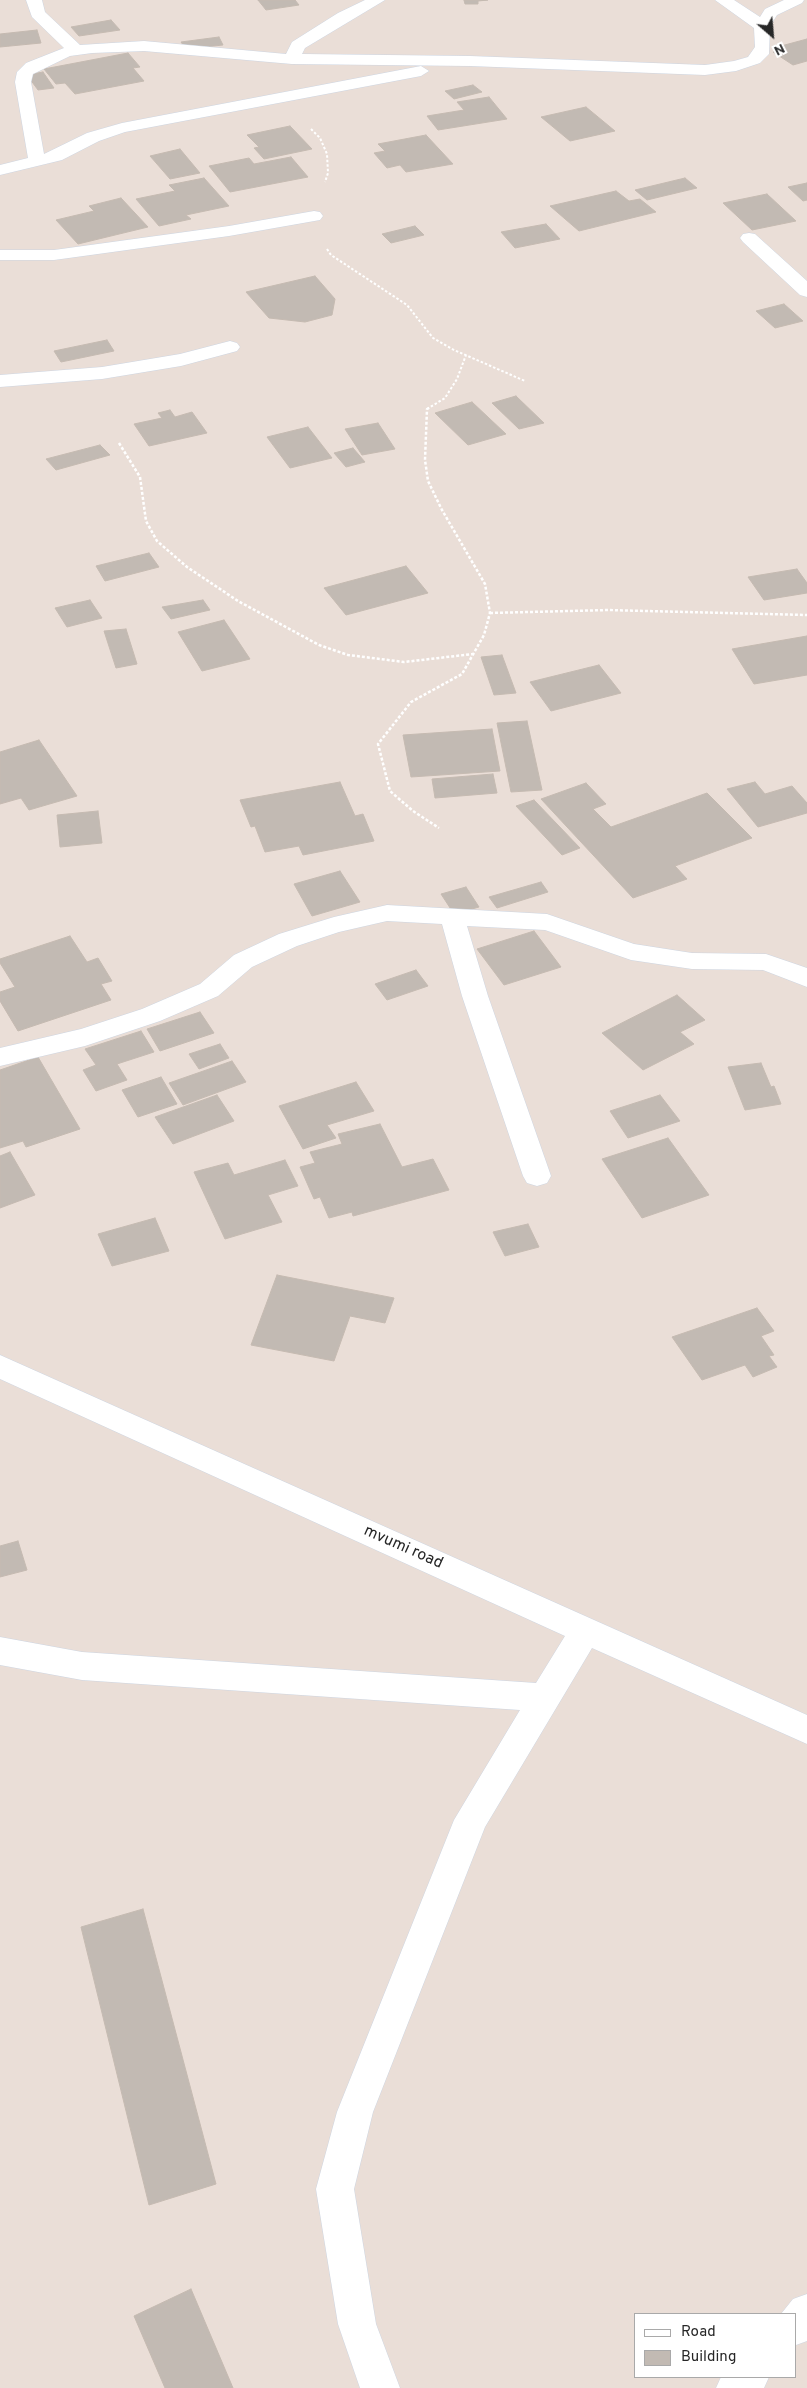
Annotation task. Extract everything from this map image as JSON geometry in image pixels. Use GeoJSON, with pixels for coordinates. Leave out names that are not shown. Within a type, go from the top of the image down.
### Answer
{"type":"FeatureCollection","features":[{"type":"Feature","properties":{"kind":"street"},"geometry":{"type":"LineString","coordinates":[[34,0],[38,14],[76,50]]}},
{"type":"Feature","properties":{"kind":"street"},"geometry":{"type":"LineString","coordinates":[[292,59],[298,45],[344,16],[377,0]]}},
{"type":"Feature","properties":{"kind":"street"},"geometry":{"type":"LineString","coordinates":[[723,0],[762,26]]}},
{"type":"Feature","properties":{"kind":"street"},"geometry":{"type":"LineString","coordinates":[[38,161],[24,82],[25,72],[49,58],[76,50],[144,46],[292,59],[470,61],[705,70],[736,66],[754,60],[761,54],[763,47],[762,26],[771,12],[796,0]]}},
{"type":"Feature","properties":{"kind":"street"},"geometry":{"type":"LineString","coordinates":[[0,170],[56,156],[93,137],[122,128],[470,61]]}},
{"type":"Feature","properties":{"kind":"street"},"geometry":{"type":"LineString","coordinates":[[0,255],[72,253],[230,231],[314,216]]}},
{"type":"Feature","properties":{"kind":"street"},"geometry":{"type":"LineString","coordinates":[[748,238],[807,291]]}},
{"type":"Feature","properties":{"kind":"street"},"geometry":{"type":"LineString","coordinates":[[0,381],[102,373],[181,360],[230,347]]}},
{"type":"Feature","properties":{"kind":"street"},"geometry":{"type":"LineString","coordinates":[[0,1057],[85,1037],[151,1015],[209,990],[243,961],[288,940],[334,924],[387,913],[547,922],[631,952],[692,961],[766,962],[807,978]]}},
{"type":"Feature","properties":{"kind":"street"},"geometry":{"type":"LineString","coordinates":[[452,917],[475,996],[537,1176]]}},
{"type":"Feature","properties":{"kind":"street","name":"mvumi road"},"geometry":{"type":"LineString","coordinates":[[0,1366],[807,1730]]}},
{"type":"Feature","properties":{"kind":"street"},"geometry":{"type":"LineString","coordinates":[[380,2388],[357,2324],[335,2189],[355,2112],[471,1820],[586,1630]]}},
{"type":"Feature","properties":{"kind":"street"},"geometry":{"type":"LineString","coordinates":[[0,1651],[92,1667],[546,1698]]}},
{"type":"Feature","properties":{"kind":"street"},"geometry":{"type":"LineString","coordinates":[[797,2325],[807,2313]]}},
{"type":"Feature","properties":{"kind":"street"},"geometry":{"type":"LineString","coordinates":[[736,2388],[748,2378]]}},
{"type":"Feature","properties":{"kind":"path"},"geometry":{"type":"LineString","coordinates":[[248,104],[306,125],[320,138],[327,154],[328,174],[318,196],[314,216],[323,241],[331,255],[381,286],[407,306],[433,338],[525,381]]}},
{"type":"Feature","properties":{"kind":"path"},"geometry":{"type":"LineString","coordinates":[[439,828],[390,791],[382,768],[378,744],[411,702],[462,674],[484,634],[490,613],[486,584],[442,510],[428,481],[425,460],[427,409],[445,398],[457,379],[466,355]]}},
{"type":"Feature","properties":{"kind":"path"},"geometry":{"type":"LineString","coordinates":[[119,442],[140,477],[146,520],[157,541],[187,567],[238,601],[318,645],[348,655],[404,662],[473,654]]}},
{"type":"Feature","properties":{"kind":"path"},"geometry":{"type":"LineString","coordinates":[[490,613],[608,610],[660,613],[807,615]]}},
{"type":"Feature","properties":{"kind":"building"},"geometry":{"type":"Polygon","coordinates":[[[258,0],[295,0],[299,5],[266,10],[258,0]]]}},
{"type":"Feature","properties":{"kind":"building"},"geometry":{"type":"Polygon","coordinates":[[[464,0],[488,0],[478,1],[478,4],[465,4],[464,0]]]}},
{"type":"Feature","properties":{"kind":"building"},"geometry":{"type":"Polygon","coordinates":[[[111,20],[120,30],[79,36],[71,27],[111,20]]]}},
{"type":"Feature","properties":{"kind":"building"},"geometry":{"type":"Polygon","coordinates":[[[37,30],[41,43],[0,47],[0,34],[37,30]]]}},
{"type":"Feature","properties":{"kind":"building"},"geometry":{"type":"Polygon","coordinates":[[[219,37],[223,45],[186,49],[181,42],[219,37]]]}},
{"type":"Feature","properties":{"kind":"building"},"geometry":{"type":"Polygon","coordinates":[[[807,39],[807,61],[793,65],[773,52],[785,49],[781,46],[807,39]]]}},
{"type":"Feature","properties":{"kind":"building"},"geometry":{"type":"Polygon","coordinates":[[[128,53],[140,67],[133,68],[144,81],[75,94],[65,83],[56,84],[44,69],[128,53]]]}},
{"type":"Feature","properties":{"kind":"building"},"geometry":{"type":"Polygon","coordinates":[[[43,72],[54,88],[38,90],[27,75],[43,72]]]}},
{"type":"Feature","properties":{"kind":"building"},"geometry":{"type":"Polygon","coordinates":[[[473,85],[482,92],[454,99],[445,91],[473,85]]]}},
{"type":"Feature","properties":{"kind":"building"},"geometry":{"type":"Polygon","coordinates":[[[489,97],[507,119],[438,130],[427,116],[464,110],[457,102],[489,97]]]}},
{"type":"Feature","properties":{"kind":"building"},"geometry":{"type":"Polygon","coordinates":[[[586,107],[615,131],[570,141],[541,117],[586,107]]]}},
{"type":"Feature","properties":{"kind":"building"},"geometry":{"type":"Polygon","coordinates":[[[290,126],[312,149],[264,159],[254,148],[259,147],[247,135],[290,126]]]}},
{"type":"Feature","properties":{"kind":"building"},"geometry":{"type":"Polygon","coordinates":[[[426,135],[453,164],[406,172],[400,165],[387,168],[374,153],[385,151],[378,144],[426,135]]]}},
{"type":"Feature","properties":{"kind":"building"},"geometry":{"type":"Polygon","coordinates":[[[180,149],[200,173],[170,179],[150,156],[180,149]]]}},
{"type":"Feature","properties":{"kind":"building"},"geometry":{"type":"Polygon","coordinates":[[[291,157],[308,177],[230,192],[209,166],[249,158],[254,164],[291,157]]]}},
{"type":"Feature","properties":{"kind":"building"},"geometry":{"type":"Polygon","coordinates":[[[204,178],[229,206],[186,215],[191,219],[159,226],[136,199],[175,191],[169,185],[204,178]]]}},
{"type":"Feature","properties":{"kind":"building"},"geometry":{"type":"Polygon","coordinates":[[[685,178],[697,188],[647,200],[635,190],[685,178]]]}},
{"type":"Feature","properties":{"kind":"building"},"geometry":{"type":"Polygon","coordinates":[[[807,183],[807,200],[803,201],[788,187],[807,183]]]}},
{"type":"Feature","properties":{"kind":"building"},"geometry":{"type":"Polygon","coordinates":[[[616,191],[629,201],[640,199],[656,212],[579,231],[550,206],[616,191]]]}},
{"type":"Feature","properties":{"kind":"building"},"geometry":{"type":"Polygon","coordinates":[[[767,194],[796,221],[752,230],[723,203],[767,194]]]}},
{"type":"Feature","properties":{"kind":"building"},"geometry":{"type":"Polygon","coordinates":[[[121,198],[148,227],[78,244],[56,220],[94,211],[89,206],[121,198]]]}},
{"type":"Feature","properties":{"kind":"building"},"geometry":{"type":"Polygon","coordinates":[[[546,224],[560,239],[515,248],[501,232],[546,224]]]}},
{"type":"Feature","properties":{"kind":"building"},"geometry":{"type":"Polygon","coordinates":[[[415,226],[424,235],[391,243],[382,234],[415,226]]]}},
{"type":"Feature","properties":{"kind":"building"},"geometry":{"type":"Polygon","coordinates":[[[315,276],[335,299],[332,315],[305,322],[269,318],[246,292],[315,276]]]}},
{"type":"Feature","properties":{"kind":"building"},"geometry":{"type":"Polygon","coordinates":[[[784,304],[803,321],[775,328],[756,311],[784,304]]]}},
{"type":"Feature","properties":{"kind":"building"},"geometry":{"type":"Polygon","coordinates":[[[107,340],[114,351],[61,362],[54,351],[107,340]]]}},
{"type":"Feature","properties":{"kind":"building"},"geometry":{"type":"Polygon","coordinates":[[[516,396],[544,423],[519,429],[492,403],[516,396]]]}},
{"type":"Feature","properties":{"kind":"building"},"geometry":{"type":"Polygon","coordinates":[[[472,402],[506,434],[468,445],[435,413],[472,402]]]}},
{"type":"Feature","properties":{"kind":"building"},"geometry":{"type":"Polygon","coordinates":[[[170,410],[175,417],[192,412],[207,433],[149,446],[134,424],[162,418],[158,413],[170,410]]]}},
{"type":"Feature","properties":{"kind":"building"},"geometry":{"type":"Polygon","coordinates":[[[378,423],[395,449],[362,455],[345,429],[378,423]]]}},
{"type":"Feature","properties":{"kind":"building"},"geometry":{"type":"Polygon","coordinates":[[[308,427],[332,458],[290,468],[267,437],[308,427]]]}},
{"type":"Feature","properties":{"kind":"building"},"geometry":{"type":"Polygon","coordinates":[[[100,445],[110,455],[56,470],[46,459],[100,445]]]}},
{"type":"Feature","properties":{"kind":"building"},"geometry":{"type":"Polygon","coordinates":[[[353,448],[365,462],[346,467],[334,453],[353,448]]]}},
{"type":"Feature","properties":{"kind":"building"},"geometry":{"type":"Polygon","coordinates":[[[149,553],[159,567],[105,581],[96,566],[149,553]]]}},
{"type":"Feature","properties":{"kind":"building"},"geometry":{"type":"Polygon","coordinates":[[[406,566],[428,593],[346,615],[324,588],[406,566]]]}},
{"type":"Feature","properties":{"kind":"building"},"geometry":{"type":"Polygon","coordinates":[[[797,569],[807,583],[807,593],[764,600],[748,577],[797,569]]]}},
{"type":"Feature","properties":{"kind":"building"},"geometry":{"type":"Polygon","coordinates":[[[90,600],[102,618],[67,627],[55,608],[90,600]]]}},
{"type":"Feature","properties":{"kind":"building"},"geometry":{"type":"Polygon","coordinates":[[[203,600],[210,610],[171,619],[162,607],[203,600]]]}},
{"type":"Feature","properties":{"kind":"building"},"geometry":{"type":"Polygon","coordinates":[[[224,620],[250,659],[202,671],[178,632],[224,620]]]}},
{"type":"Feature","properties":{"kind":"building"},"geometry":{"type":"Polygon","coordinates":[[[126,629],[137,664],[116,668],[104,631],[126,629]]]}},
{"type":"Feature","properties":{"kind":"building"},"geometry":{"type":"Polygon","coordinates":[[[807,636],[807,675],[754,684],[732,649],[807,636]]]}},
{"type":"Feature","properties":{"kind":"building"},"geometry":{"type":"Polygon","coordinates":[[[502,655],[516,693],[494,695],[481,657],[502,655]]]}},
{"type":"Feature","properties":{"kind":"building"},"geometry":{"type":"Polygon","coordinates":[[[599,665],[621,693],[551,711],[530,682],[599,665]]]}},
{"type":"Feature","properties":{"kind":"building"},"geometry":{"type":"Polygon","coordinates":[[[527,721],[542,790],[511,792],[497,723],[527,721]]]}},
{"type":"Feature","properties":{"kind":"building"},"geometry":{"type":"Polygon","coordinates":[[[492,729],[500,771],[411,777],[403,735],[492,729]]]}},
{"type":"Feature","properties":{"kind":"building"},"geometry":{"type":"Polygon","coordinates":[[[39,740],[77,796],[29,810],[21,798],[0,804],[0,752],[39,740]]]}},
{"type":"Feature","properties":{"kind":"building"},"geometry":{"type":"Polygon","coordinates":[[[493,774],[497,793],[435,798],[432,779],[493,774]]]}},
{"type":"Feature","properties":{"kind":"building"},"geometry":{"type":"Polygon","coordinates":[[[340,782],[355,816],[363,814],[374,841],[303,855],[299,846],[265,852],[255,826],[251,827],[240,800],[340,782]]]}},
{"type":"Feature","properties":{"kind":"building"},"geometry":{"type":"Polygon","coordinates":[[[755,782],[765,794],[792,786],[807,803],[807,813],[758,827],[727,789],[755,782]]]}},
{"type":"Feature","properties":{"kind":"building"},"geometry":{"type":"Polygon","coordinates":[[[586,783],[606,804],[593,809],[611,827],[707,793],[752,838],[675,866],[687,879],[633,898],[541,799],[586,783]]]}},
{"type":"Feature","properties":{"kind":"building"},"geometry":{"type":"Polygon","coordinates":[[[534,800],[580,848],[562,855],[516,806],[534,800]]]}},
{"type":"Feature","properties":{"kind":"building"},"geometry":{"type":"Polygon","coordinates":[[[98,811],[102,843],[60,847],[57,815],[98,811]]]}},
{"type":"Feature","properties":{"kind":"building"},"geometry":{"type":"Polygon","coordinates":[[[340,871],[360,902],[312,916],[294,884],[340,871]]]}},
{"type":"Feature","properties":{"kind":"building"},"geometry":{"type":"Polygon","coordinates":[[[541,882],[548,892],[497,908],[489,897],[541,882]]]}},
{"type":"Feature","properties":{"kind":"building"},"geometry":{"type":"Polygon","coordinates":[[[466,887],[479,907],[454,914],[441,894],[466,887]]]}},
{"type":"Feature","properties":{"kind":"building"},"geometry":{"type":"Polygon","coordinates":[[[534,931],[561,967],[504,985],[477,949],[534,931]]]}},
{"type":"Feature","properties":{"kind":"building"},"geometry":{"type":"Polygon","coordinates":[[[70,936],[87,962],[98,958],[112,981],[101,984],[111,1000],[18,1031],[0,1001],[0,992],[15,987],[0,963],[0,959],[70,936]]]}},
{"type":"Feature","properties":{"kind":"building"},"geometry":{"type":"Polygon","coordinates":[[[416,970],[428,986],[387,1000],[375,984],[416,970]]]}},
{"type":"Feature","properties":{"kind":"building"},"geometry":{"type":"Polygon","coordinates":[[[677,995],[705,1020],[680,1032],[694,1044],[643,1070],[602,1033],[677,995]]]}},
{"type":"Feature","properties":{"kind":"building"},"geometry":{"type":"Polygon","coordinates":[[[200,1012],[214,1033],[160,1051],[147,1029],[200,1012]]]}},
{"type":"Feature","properties":{"kind":"building"},"geometry":{"type":"Polygon","coordinates":[[[141,1031],[154,1052],[117,1064],[127,1080],[96,1091],[83,1070],[96,1065],[85,1049],[141,1031]]]}},
{"type":"Feature","properties":{"kind":"building"},"geometry":{"type":"Polygon","coordinates":[[[220,1044],[229,1058],[199,1069],[189,1054],[220,1044]]]}},
{"type":"Feature","properties":{"kind":"building"},"geometry":{"type":"Polygon","coordinates":[[[38,1057],[80,1129],[26,1147],[23,1141],[0,1148],[0,1070],[38,1057]]]}},
{"type":"Feature","properties":{"kind":"building"},"geometry":{"type":"Polygon","coordinates":[[[232,1061],[246,1082],[183,1105],[169,1083],[232,1061]]]}},
{"type":"Feature","properties":{"kind":"building"},"geometry":{"type":"Polygon","coordinates":[[[761,1063],[771,1087],[774,1086],[781,1104],[745,1110],[728,1067],[761,1063]]]}},
{"type":"Feature","properties":{"kind":"building"},"geometry":{"type":"Polygon","coordinates":[[[161,1077],[177,1104],[138,1117],[122,1090],[161,1077]]]}},
{"type":"Feature","properties":{"kind":"building"},"geometry":{"type":"Polygon","coordinates":[[[356,1082],[374,1111],[327,1125],[336,1138],[303,1149],[279,1106],[356,1082]]]}},
{"type":"Feature","properties":{"kind":"building"},"geometry":{"type":"Polygon","coordinates":[[[217,1095],[234,1121],[173,1144],[155,1117],[217,1095]]]}},
{"type":"Feature","properties":{"kind":"building"},"geometry":{"type":"Polygon","coordinates":[[[660,1095],[680,1121],[628,1138],[610,1111],[660,1095]]]}},
{"type":"Feature","properties":{"kind":"building"},"geometry":{"type":"Polygon","coordinates":[[[380,1124],[402,1167],[433,1159],[449,1190],[353,1216],[352,1212],[329,1218],[320,1197],[314,1199],[300,1167],[315,1163],[310,1152],[342,1144],[338,1134],[380,1124]]]}},
{"type":"Feature","properties":{"kind":"building"},"geometry":{"type":"Polygon","coordinates":[[[668,1138],[709,1195],[642,1218],[602,1159],[668,1138]]]}},
{"type":"Feature","properties":{"kind":"building"},"geometry":{"type":"Polygon","coordinates":[[[10,1152],[35,1195],[0,1208],[0,1156],[10,1152]]]}},
{"type":"Feature","properties":{"kind":"building"},"geometry":{"type":"Polygon","coordinates":[[[285,1160],[298,1186],[268,1195],[282,1222],[225,1239],[194,1172],[228,1163],[234,1175],[285,1160]]]}},
{"type":"Feature","properties":{"kind":"building"},"geometry":{"type":"Polygon","coordinates":[[[155,1218],[169,1251],[112,1266],[98,1234],[155,1218]]]}},
{"type":"Feature","properties":{"kind":"building"},"geometry":{"type":"Polygon","coordinates":[[[528,1224],[539,1247],[505,1256],[493,1232],[528,1224]]]}},
{"type":"Feature","properties":{"kind":"building"},"geometry":{"type":"Polygon","coordinates":[[[277,1275],[394,1298],[385,1323],[350,1316],[334,1361],[251,1345],[277,1275]]]}},
{"type":"Feature","properties":{"kind":"building"},"geometry":{"type":"Polygon","coordinates":[[[757,1308],[774,1331],[761,1336],[774,1355],[769,1356],[777,1367],[753,1377],[745,1365],[702,1380],[672,1337],[757,1308]]]}},
{"type":"Feature","properties":{"kind":"building"},"geometry":{"type":"Polygon","coordinates":[[[18,1541],[27,1570],[0,1577],[0,1546],[18,1541]]]}},
{"type":"Feature","properties":{"kind":"building"},"geometry":{"type":"Polygon","coordinates":[[[143,1909],[216,2184],[149,2205],[81,1927],[143,1909]]]}},
{"type":"Feature","properties":{"kind":"building"},"geometry":{"type":"Polygon","coordinates":[[[191,2289],[233,2388],[165,2388],[134,2316],[191,2289]]]}}]}
